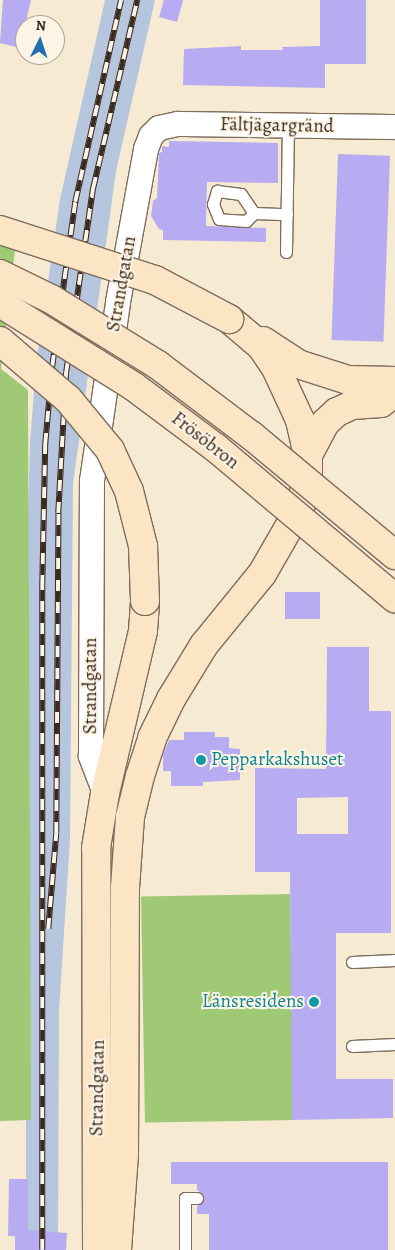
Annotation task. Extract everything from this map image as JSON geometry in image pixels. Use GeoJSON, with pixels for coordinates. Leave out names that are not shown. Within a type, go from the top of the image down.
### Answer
{"type":"FeatureCollection","features":[{"type":"Feature","properties":{"kind":"main road"},"geometry":{"type":"LineString","coordinates":[[0,230],[155,280],[229,319],[298,364],[348,380],[395,381]]}},
{"type":"Feature","properties":{"kind":"main road","name":"Frösöbron"},"geometry":{"type":"LineString","coordinates":[[0,274],[50,299],[158,365],[252,436],[395,555]]}},
{"type":"Feature","properties":{"kind":"main road","name":"Frösöbron"},"geometry":{"type":"LineString","coordinates":[[0,303],[86,354],[156,402],[216,448],[395,598]]}},
{"type":"Feature","properties":{"kind":"main road"},"geometry":{"type":"LineString","coordinates":[[229,319],[261,346],[276,368],[300,420],[308,455]]}},
{"type":"Feature","properties":{"kind":"main road"},"geometry":{"type":"LineString","coordinates":[[0,341],[68,399],[110,450],[129,491],[143,546],[145,600],[143,631],[105,793]]}},
{"type":"Feature","properties":{"kind":"main road"},"geometry":{"type":"LineString","coordinates":[[308,455],[325,423],[336,412],[352,405],[381,403],[395,392]]}},
{"type":"Feature","properties":{"kind":"main road","name":"Strandgatan"},"geometry":{"type":"LineString","coordinates":[[117,1250],[124,1138],[125,888],[130,817],[152,738],[171,699],[204,645],[262,574],[300,508],[308,476],[308,455]]}},
{"type":"Feature","properties":{"kind":"main road","name":"Strandgatan"},"geometry":{"type":"LineString","coordinates":[[97,1250],[99,978],[96,848],[105,793]]}},
{"type":"Feature","properties":{"kind":"street","name":"Fältjägargränd"},"geometry":{"type":"LineString","coordinates":[[159,128],[178,124],[395,127]]}},
{"type":"Feature","properties":{"kind":"street","name":"Strandgatan"},"geometry":{"type":"LineString","coordinates":[[105,793],[91,756],[92,481],[118,302],[146,149],[151,136],[159,128]]}},
{"type":"Feature","properties":{"kind":"lane"},"geometry":{"type":"LineString","coordinates":[[286,252],[288,126]]}},
{"type":"Feature","properties":{"kind":"lane"},"geometry":{"type":"LineString","coordinates":[[254,214],[287,214]]}},
{"type":"Feature","properties":{"kind":"lane"},"geometry":{"type":"LineString","coordinates":[[352,962],[395,960]]}},
{"type":"Feature","properties":{"kind":"lane"},"geometry":{"type":"LineString","coordinates":[[352,1046],[395,1044]]}},
{"type":"Feature","properties":{"kind":"lane"},"geometry":{"type":"LineString","coordinates":[[185,1250],[185,1198],[197,1198]]}},
{"type":"Feature","properties":{"kind":"shaded area"},"geometry":{"type":"Polygon","coordinates":[[[105,0],[155,0],[116,171],[73,484],[70,840],[59,1011],[58,1250],[26,1250],[26,586],[30,443],[36,365],[60,199],[105,0]]]}},
{"type":"Feature","properties":{"kind":"green space"},"geometry":{"type":"Polygon","coordinates":[[[0,236],[16,241],[1,369],[28,390],[31,1120],[0,1121],[0,236]]]}},
{"type":"Feature","properties":{"kind":"green space"},"geometry":{"type":"Polygon","coordinates":[[[290,894],[294,1120],[145,1123],[141,897],[290,894]]]}},
{"type":"Feature","properties":{"kind":"building"},"geometry":{"type":"Polygon","coordinates":[[[3,0],[31,0],[28,15],[15,15],[15,47],[0,43],[3,0]]]}},
{"type":"Feature","properties":{"kind":"building"},"geometry":{"type":"Polygon","coordinates":[[[164,0],[183,0],[177,22],[159,17],[164,0]]]}},
{"type":"Feature","properties":{"kind":"building"},"geometry":{"type":"Polygon","coordinates":[[[320,0],[366,0],[366,64],[325,64],[325,88],[183,85],[184,49],[241,46],[241,50],[283,50],[282,47],[320,46],[320,0]]]}},
{"type":"Feature","properties":{"kind":"building"},"geometry":{"type":"Polygon","coordinates":[[[169,141],[278,143],[278,183],[207,182],[206,226],[266,228],[266,242],[163,240],[163,230],[159,229],[151,216],[153,201],[157,198],[159,153],[162,152],[162,146],[169,147],[169,141]]]}},
{"type":"Feature","properties":{"kind":"building"},"geometry":{"type":"Polygon","coordinates":[[[338,154],[390,156],[383,342],[332,340],[338,154]]]}},
{"type":"Feature","properties":{"kind":"building"},"geometry":{"type":"Polygon","coordinates":[[[285,592],[320,592],[320,619],[285,619],[285,592]]]}},
{"type":"Feature","properties":{"kind":"building"},"geometry":{"type":"Polygon","coordinates":[[[327,647],[369,647],[369,711],[391,711],[391,933],[336,933],[336,1079],[393,1079],[393,1118],[292,1120],[290,872],[255,872],[255,768],[326,769],[327,647]],[[348,797],[297,798],[297,834],[348,834],[348,797]]]}},
{"type":"Feature","properties":{"kind":"building"},"geometry":{"type":"Polygon","coordinates":[[[184,732],[215,732],[215,737],[229,737],[229,748],[240,749],[240,780],[203,782],[203,786],[171,786],[171,771],[163,771],[163,755],[169,740],[184,740],[184,732]]]}},
{"type":"Feature","properties":{"kind":"building"},"geometry":{"type":"Polygon","coordinates":[[[171,1162],[388,1162],[388,1250],[209,1250],[209,1214],[197,1214],[197,1206],[203,1202],[204,1195],[197,1190],[197,1184],[171,1184],[171,1162]]]}},
{"type":"Feature","properties":{"kind":"building"},"geometry":{"type":"Polygon","coordinates":[[[9,1179],[28,1179],[28,1230],[67,1233],[66,1250],[15,1250],[15,1236],[8,1236],[9,1179]]]}},
{"type":"Feature","properties":{"kind":"railway"},"geometry":{"type":"LineString","coordinates":[[42,1250],[42,586],[45,444],[52,366],[75,202],[121,0]]}},
{"type":"Feature","properties":{"kind":"railway"},"geometry":{"type":"LineString","coordinates":[[48,929],[56,833],[58,513],[66,372],[93,188],[137,0]]}},
{"type":"Feature","properties":{"kind":"place","name":"Pepparkakshuset"},"geometry":{"type":"Point","coordinates":[201,760]}},
{"type":"Feature","properties":{"kind":"place","name":"Länsresidens"},"geometry":{"type":"Point","coordinates":[314,1002]}}]}
